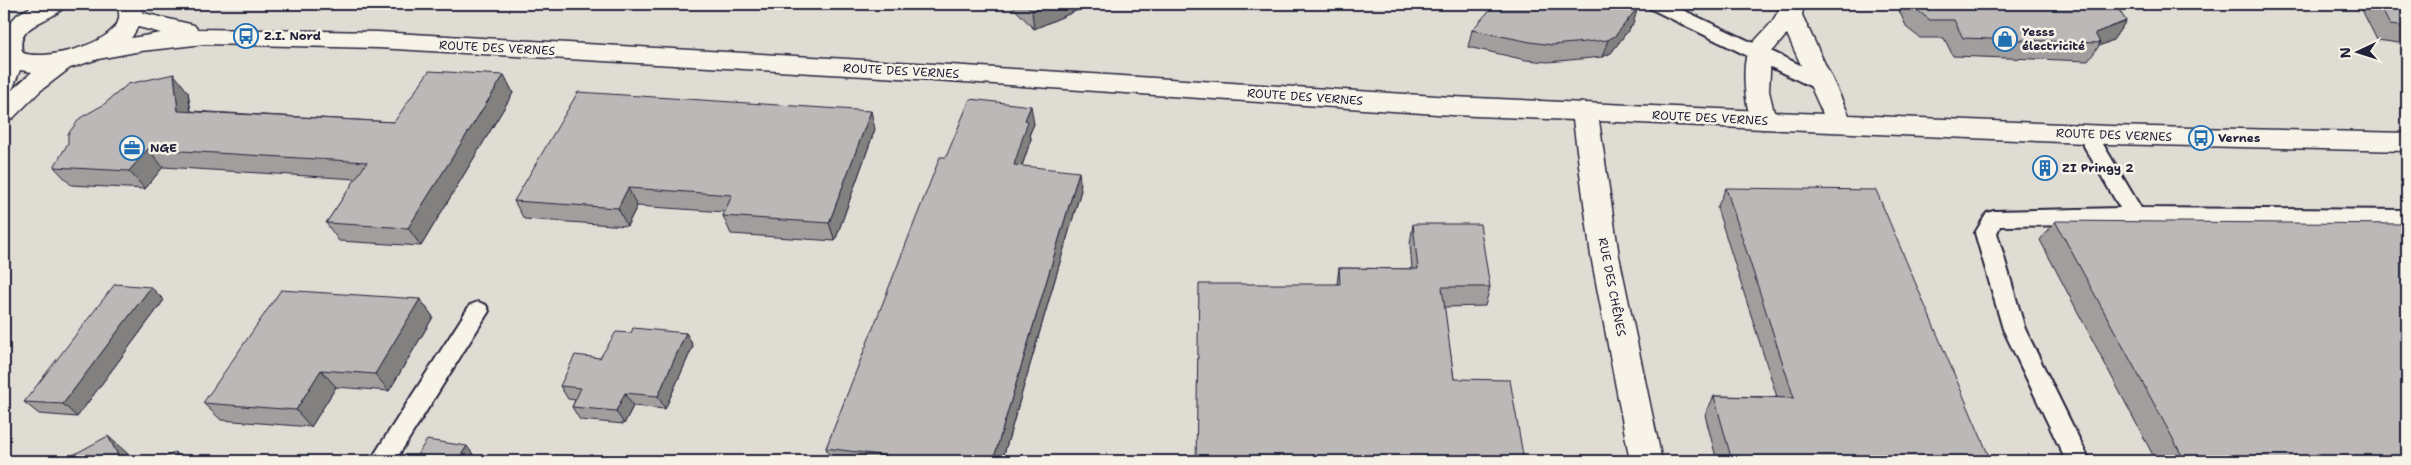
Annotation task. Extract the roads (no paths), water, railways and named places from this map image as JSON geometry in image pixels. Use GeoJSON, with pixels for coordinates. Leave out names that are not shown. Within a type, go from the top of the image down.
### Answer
{"type":"FeatureCollection","features":[{"type":"Feature","properties":{"kind":"street"},"geometry":{"type":"LineString","coordinates":[[4,19],[46,8]]}},
{"type":"Feature","properties":{"kind":"street"},"geometry":{"type":"LineString","coordinates":[[4,82],[8,49],[16,29],[46,8]]}},
{"type":"Feature","properties":{"kind":"street"},"geometry":{"type":"LineString","coordinates":[[1763,120],[1757,91],[1759,52],[1791,10]]}},
{"type":"Feature","properties":{"kind":"street"},"geometry":{"type":"LineString","coordinates":[[1791,10],[1821,83],[1840,123]]}},
{"type":"Feature","properties":{"kind":"street"},"geometry":{"type":"LineString","coordinates":[[8,49],[28,65],[61,63],[93,52],[118,35],[130,11]]}},
{"type":"Feature","properties":{"kind":"street","name":"ROUTE DES VERNES"},"geometry":{"type":"LineString","coordinates":[[130,11],[204,36]]}},
{"type":"Feature","properties":{"kind":"street","name":"ROUTE DES VERNES"},"geometry":{"type":"LineString","coordinates":[[93,52],[164,40],[204,36],[378,40],[944,73],[1452,106],[2087,134],[2407,142]]}},
{"type":"Feature","properties":{"kind":"street"},"geometry":{"type":"LineString","coordinates":[[4,112],[31,85],[61,63]]}},
{"type":"Feature","properties":{"kind":"street","name":"RUE DES CHÊNES"},"geometry":{"type":"LineString","coordinates":[[1584,112],[1589,134],[1605,256],[1646,461]]}},
{"type":"Feature","properties":{"kind":"lane"},"geometry":{"type":"LineString","coordinates":[[1655,4],[1821,83]]}},
{"type":"Feature","properties":{"kind":"lane"},"geometry":{"type":"LineString","coordinates":[[2087,134],[2135,216]]}},
{"type":"Feature","properties":{"kind":"lane"},"geometry":{"type":"LineString","coordinates":[[2078,461],[2014,330],[1986,233],[1994,220],[2020,217],[2135,216],[2407,218]]}},
{"type":"Feature","properties":{"kind":"lane"},"geometry":{"type":"LineString","coordinates":[[382,461],[478,311]]}},
{"type":"Feature","properties":{"kind":"place","name":"Z.I. Nord"},"geometry":{"type":"Point","coordinates":[246,36]}},
{"type":"Feature","properties":{"kind":"place","name":"Yesss électricité"},"geometry":{"type":"Point","coordinates":[2005,39]}},
{"type":"Feature","properties":{"kind":"place","name":"Vernes"},"geometry":{"type":"Point","coordinates":[2201,138]}},
{"type":"Feature","properties":{"kind":"place","name":"NGE"},"geometry":{"type":"Point","coordinates":[132,148]}},
{"type":"Feature","properties":{"kind":"place","name":"ZI Pringy 2"},"geometry":{"type":"Point","coordinates":[2045,168]}}]}
